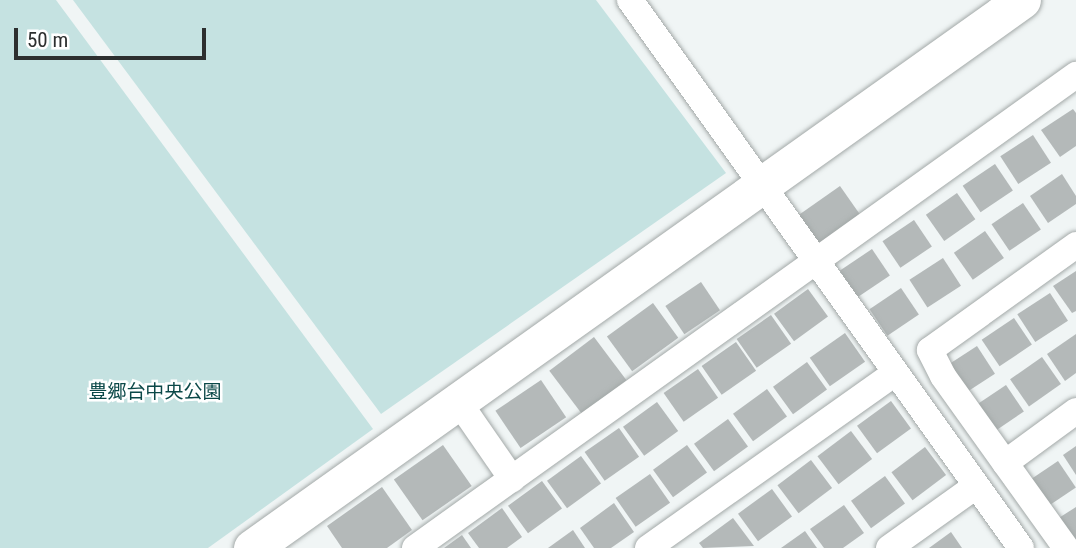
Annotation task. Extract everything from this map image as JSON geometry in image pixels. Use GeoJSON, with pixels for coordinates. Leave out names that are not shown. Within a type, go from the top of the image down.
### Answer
{"type":"FeatureCollection","features":[{"type":"Feature","properties":{"kind":"street"},"geometry":{"type":"LineString","coordinates":[[629,0],[1021,548]]}},
{"type":"Feature","properties":{"kind":"street"},"geometry":{"type":"LineString","coordinates":[[251,548],[1023,0]]}},
{"type":"Feature","properties":{"kind":"street"},"geometry":{"type":"LineString","coordinates":[[415,548],[1076,75]]}},
{"type":"Feature","properties":{"kind":"street"},"geometry":{"type":"LineString","coordinates":[[1066,548],[943,376],[930,349],[1076,245]]}},
{"type":"Feature","properties":{"kind":"street"},"geometry":{"type":"LineString","coordinates":[[648,548],[895,373]]}},
{"type":"Feature","properties":{"kind":"street"},"geometry":{"type":"LineString","coordinates":[[458,401],[512,478]]}},
{"type":"Feature","properties":{"kind":"street"},"geometry":{"type":"LineString","coordinates":[[1005,463],[1076,411]]}},
{"type":"Feature","properties":{"kind":"street"},"geometry":{"type":"LineString","coordinates":[[889,548],[976,486]]}},
{"type":"Feature","properties":{"kind":"green space","name":"豊郷台中央公園"},"geometry":{"type":"Polygon","coordinates":[[[0,0],[56,0],[373,429],[208,548],[0,548],[0,0]]]}},
{"type":"Feature","properties":{"kind":"green space"},"geometry":{"type":"Polygon","coordinates":[[[73,0],[596,0],[726,173],[381,414],[73,0]]]}},
{"type":"Feature","properties":{"kind":"building"},"geometry":{"type":"Polygon","coordinates":[[[1073,109],[1076,113],[1076,146],[1060,157],[1041,130],[1073,109]]]}},
{"type":"Feature","properties":{"kind":"building"},"geometry":{"type":"Polygon","coordinates":[[[1033,135],[1051,163],[1018,184],[1000,156],[1033,135]]]}},
{"type":"Feature","properties":{"kind":"building"},"geometry":{"type":"Polygon","coordinates":[[[995,164],[1013,191],[981,212],[963,186],[995,164]]]}},
{"type":"Feature","properties":{"kind":"building"},"geometry":{"type":"Polygon","coordinates":[[[1062,174],[1076,196],[1076,204],[1048,223],[1030,196],[1062,174]]]}},
{"type":"Feature","properties":{"kind":"building"},"geometry":{"type":"Polygon","coordinates":[[[840,186],[861,216],[820,245],[799,215],[840,186]]]}},
{"type":"Feature","properties":{"kind":"building"},"geometry":{"type":"Polygon","coordinates":[[[957,193],[975,219],[944,241],[926,215],[957,193]]]}},
{"type":"Feature","properties":{"kind":"building"},"geometry":{"type":"Polygon","coordinates":[[[1023,203],[1041,230],[1009,251],[991,224],[1023,203]]]}},
{"type":"Feature","properties":{"kind":"building"},"geometry":{"type":"Polygon","coordinates":[[[914,220],[932,247],[900,268],[882,241],[914,220]]]}},
{"type":"Feature","properties":{"kind":"building"},"geometry":{"type":"Polygon","coordinates":[[[985,231],[1004,258],[973,280],[954,253],[985,231]]]}},
{"type":"Feature","properties":{"kind":"building"},"geometry":{"type":"Polygon","coordinates":[[[872,249],[890,276],[858,297],[840,271],[872,249]]]}},
{"type":"Feature","properties":{"kind":"building"},"geometry":{"type":"Polygon","coordinates":[[[943,258],[961,286],[927,307],[909,280],[943,258]]]}},
{"type":"Feature","properties":{"kind":"building"},"geometry":{"type":"Polygon","coordinates":[[[1076,271],[1076,311],[1072,313],[1053,286],[1076,271]]]}},
{"type":"Feature","properties":{"kind":"building"},"geometry":{"type":"Polygon","coordinates":[[[701,282],[720,310],[684,334],[665,306],[701,282]]]}},
{"type":"Feature","properties":{"kind":"building"},"geometry":{"type":"Polygon","coordinates":[[[901,288],[919,315],[887,336],[869,309],[901,288]]]}},
{"type":"Feature","properties":{"kind":"building"},"geometry":{"type":"Polygon","coordinates":[[[808,289],[828,317],[794,341],[774,314],[808,289]]]}},
{"type":"Feature","properties":{"kind":"building"},"geometry":{"type":"Polygon","coordinates":[[[1050,293],[1068,321],[1035,342],[1017,314],[1050,293]]]}},
{"type":"Feature","properties":{"kind":"building"},"geometry":{"type":"Polygon","coordinates":[[[653,303],[678,338],[632,371],[607,337],[653,303]]]}},
{"type":"Feature","properties":{"kind":"building"},"geometry":{"type":"Polygon","coordinates":[[[771,315],[791,344],[757,368],[737,339],[771,315]]]}},
{"type":"Feature","properties":{"kind":"building"},"geometry":{"type":"Polygon","coordinates":[[[1014,318],[1032,345],[1000,366],[982,340],[1014,318]]]}},
{"type":"Feature","properties":{"kind":"building"},"geometry":{"type":"Polygon","coordinates":[[[845,333],[865,362],[830,386],[810,358],[845,333]]]}},
{"type":"Feature","properties":{"kind":"building"},"geometry":{"type":"Polygon","coordinates":[[[1076,334],[1076,373],[1065,381],[1047,354],[1076,334]]]}},
{"type":"Feature","properties":{"kind":"building"},"geometry":{"type":"Polygon","coordinates":[[[594,337],[626,380],[582,414],[549,371],[594,337]]]}},
{"type":"Feature","properties":{"kind":"building"},"geometry":{"type":"Polygon","coordinates":[[[736,342],[756,371],[722,395],[702,366],[736,342]]]}},
{"type":"Feature","properties":{"kind":"building"},"geometry":{"type":"Polygon","coordinates":[[[977,346],[995,374],[962,395],[944,367],[977,346]]]}},
{"type":"Feature","properties":{"kind":"building"},"geometry":{"type":"Polygon","coordinates":[[[1042,357],[1061,384],[1029,406],[1010,379],[1042,357]]]}},
{"type":"Feature","properties":{"kind":"building"},"geometry":{"type":"Polygon","coordinates":[[[807,362],[827,390],[793,414],[773,387],[807,362]]]}},
{"type":"Feature","properties":{"kind":"building"},"geometry":{"type":"Polygon","coordinates":[[[698,369],[718,398],[684,422],[664,393],[698,369]]]}},
{"type":"Feature","properties":{"kind":"building"},"geometry":{"type":"Polygon","coordinates":[[[541,380],[566,417],[521,448],[495,411],[541,380]]]}},
{"type":"Feature","properties":{"kind":"building"},"geometry":{"type":"Polygon","coordinates":[[[1006,385],[1024,412],[991,434],[973,407],[1006,385]]]}},
{"type":"Feature","properties":{"kind":"building"},"geometry":{"type":"Polygon","coordinates":[[[767,389],[787,417],[753,441],[733,414],[767,389]]]}},
{"type":"Feature","properties":{"kind":"building"},"geometry":{"type":"Polygon","coordinates":[[[891,401],[911,429],[877,453],[857,426],[891,401]]]}},
{"type":"Feature","properties":{"kind":"building"},"geometry":{"type":"Polygon","coordinates":[[[657,402],[678,431],[644,456],[623,427],[657,402]]]}},
{"type":"Feature","properties":{"kind":"building"},"geometry":{"type":"Polygon","coordinates":[[[728,419],[748,447],[714,471],[694,444],[728,419]]]}},
{"type":"Feature","properties":{"kind":"building"},"geometry":{"type":"Polygon","coordinates":[[[619,428],[639,457],[605,481],[585,452],[619,428]]]}},
{"type":"Feature","properties":{"kind":"building"},"geometry":{"type":"Polygon","coordinates":[[[851,431],[872,459],[839,484],[817,456],[851,431]]]}},
{"type":"Feature","properties":{"kind":"building"},"geometry":{"type":"Polygon","coordinates":[[[443,445],[472,486],[423,520],[394,479],[443,445]]]}},
{"type":"Feature","properties":{"kind":"building"},"geometry":{"type":"Polygon","coordinates":[[[687,445],[707,473],[673,497],[653,470],[687,445]]]}},
{"type":"Feature","properties":{"kind":"building"},"geometry":{"type":"Polygon","coordinates":[[[1076,446],[1076,475],[1063,455],[1076,446]]]}},
{"type":"Feature","properties":{"kind":"building"},"geometry":{"type":"Polygon","coordinates":[[[925,447],[946,475],[913,500],[891,472],[925,447]]]}},
{"type":"Feature","properties":{"kind":"building"},"geometry":{"type":"Polygon","coordinates":[[[581,456],[601,484],[567,508],[547,481],[581,456]]]}},
{"type":"Feature","properties":{"kind":"building"},"geometry":{"type":"Polygon","coordinates":[[[811,460],[832,488],[799,513],[777,485],[811,460]]]}},
{"type":"Feature","properties":{"kind":"building"},"geometry":{"type":"Polygon","coordinates":[[[1058,461],[1076,488],[1044,509],[1026,483],[1058,461]]]}},
{"type":"Feature","properties":{"kind":"building"},"geometry":{"type":"Polygon","coordinates":[[[650,474],[670,503],[636,527],[616,498],[650,474]]]}},
{"type":"Feature","properties":{"kind":"building"},"geometry":{"type":"Polygon","coordinates":[[[885,476],[905,504],[871,528],[851,501],[885,476]]]}},
{"type":"Feature","properties":{"kind":"building"},"geometry":{"type":"Polygon","coordinates":[[[542,481],[562,509],[528,533],[508,506],[542,481]]]}},
{"type":"Feature","properties":{"kind":"building"},"geometry":{"type":"Polygon","coordinates":[[[382,487],[412,530],[387,548],[342,548],[327,526],[382,487]]]}},
{"type":"Feature","properties":{"kind":"building"},"geometry":{"type":"Polygon","coordinates":[[[772,489],[792,517],[758,541],[738,514],[772,489]]]}},
{"type":"Feature","properties":{"kind":"building"},"geometry":{"type":"Polygon","coordinates":[[[614,503],[634,532],[611,548],[594,548],[580,528],[614,503]]]}},
{"type":"Feature","properties":{"kind":"building"},"geometry":{"type":"Polygon","coordinates":[[[844,505],[864,533],[843,548],[824,548],[810,529],[844,505]]]}},
{"type":"Feature","properties":{"kind":"building"},"geometry":{"type":"Polygon","coordinates":[[[1076,507],[1076,546],[1054,521],[1076,507]]]}},
{"type":"Feature","properties":{"kind":"building"},"geometry":{"type":"Polygon","coordinates":[[[502,508],[522,537],[507,548],[479,548],[468,533],[502,508]]]}},
{"type":"Feature","properties":{"kind":"building"},"geometry":{"type":"Polygon","coordinates":[[[733,518],[754,546],[703,548],[699,543],[733,518]]]}},
{"type":"Feature","properties":{"kind":"building"},"geometry":{"type":"Polygon","coordinates":[[[573,530],[585,548],[548,548],[573,530]]]}},
{"type":"Feature","properties":{"kind":"building"},"geometry":{"type":"Polygon","coordinates":[[[805,531],[817,548],[781,548],[805,531]]]}},
{"type":"Feature","properties":{"kind":"building"},"geometry":{"type":"Polygon","coordinates":[[[951,532],[962,548],[929,548],[951,532]]]}},
{"type":"Feature","properties":{"kind":"building"},"geometry":{"type":"Polygon","coordinates":[[[462,535],[471,548],[444,548],[462,535]]]}}]}
